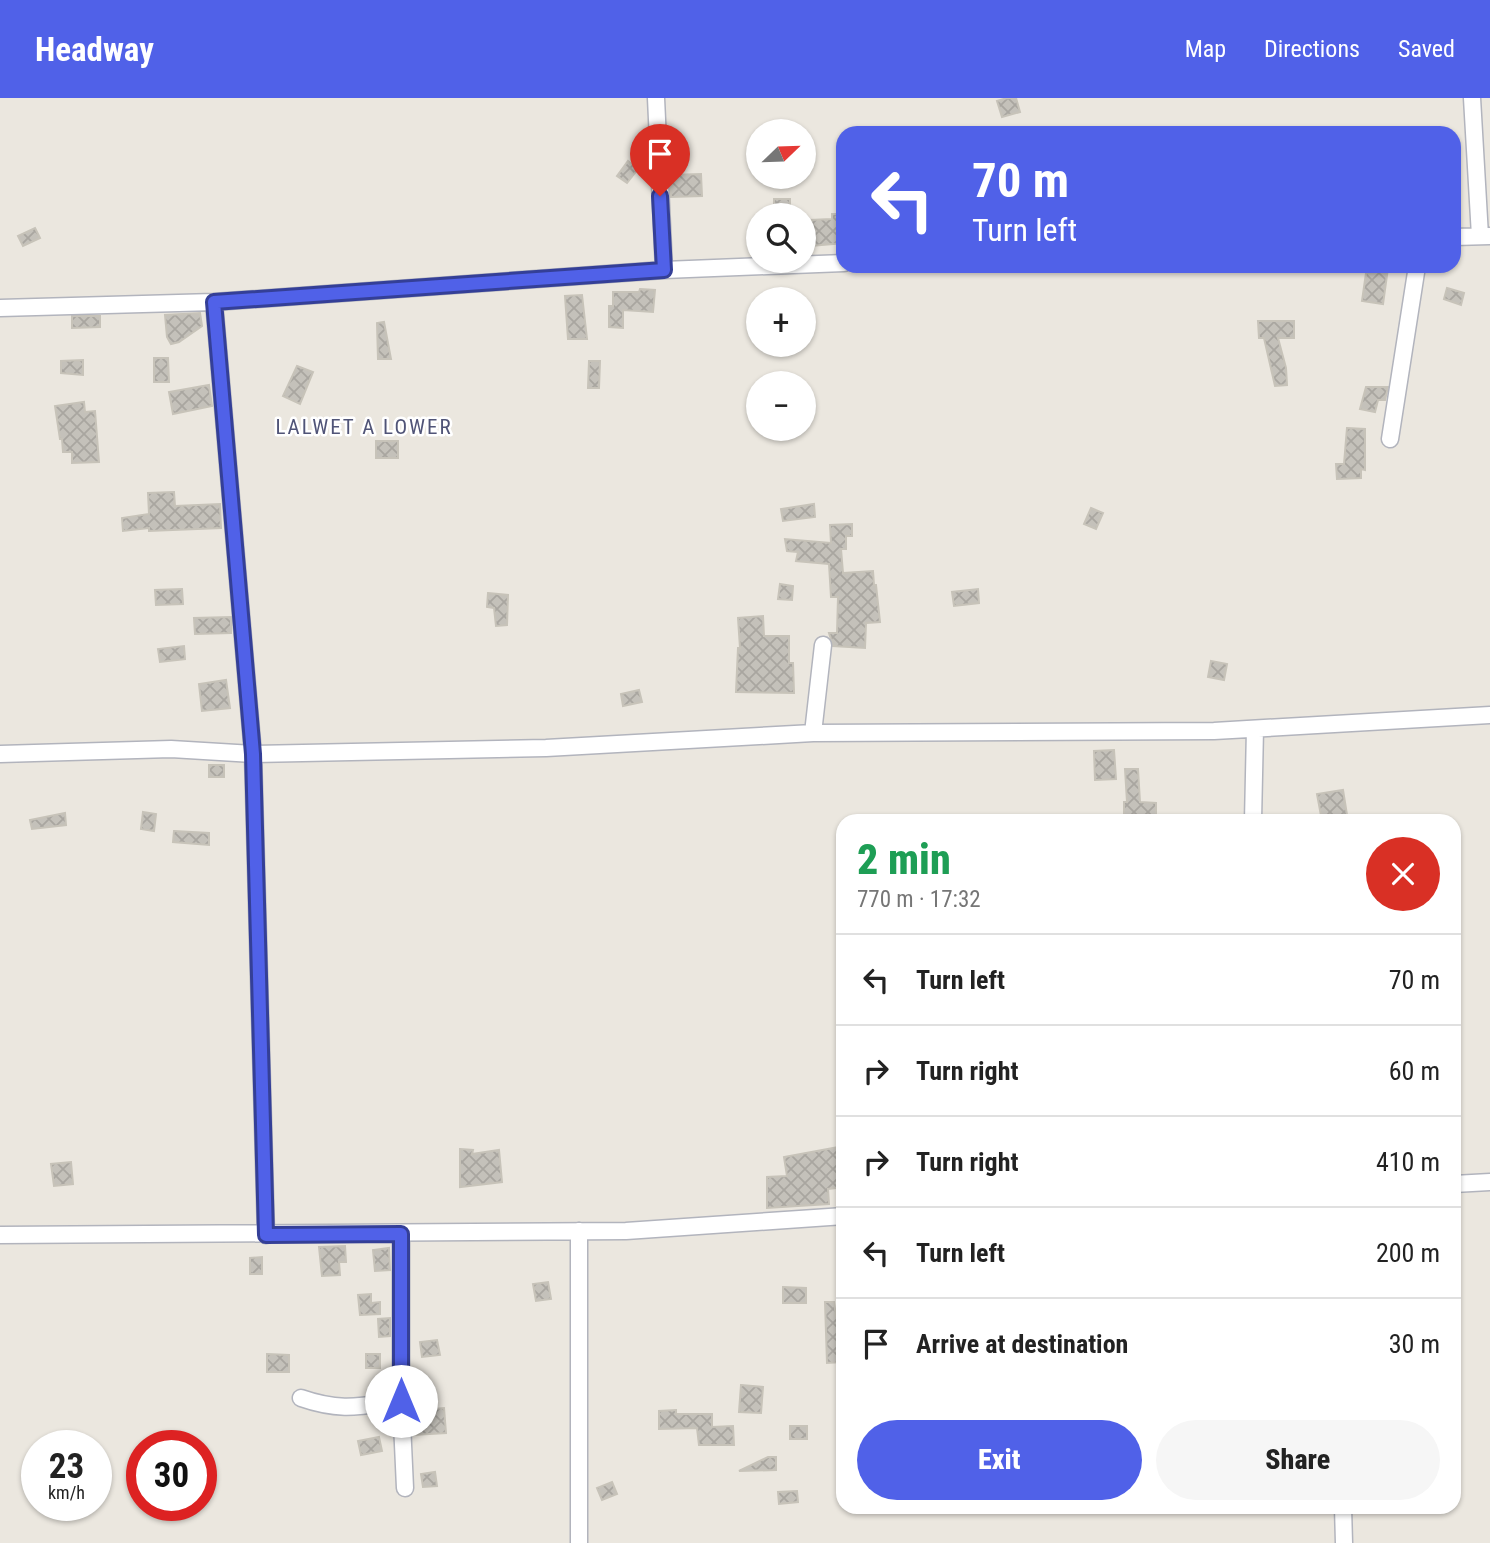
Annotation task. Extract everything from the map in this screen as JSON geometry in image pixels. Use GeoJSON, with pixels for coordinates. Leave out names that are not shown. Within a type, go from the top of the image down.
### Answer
{"type":"FeatureCollection","features":[{"type":"Feature","properties":{"kind":"street"},"geometry":{"type":"LineString","coordinates":[[656,98],[664,270]]}},
{"type":"Feature","properties":{"kind":"street"},"geometry":{"type":"LineString","coordinates":[[1461,237],[1485,236],[1472,98]]}},
{"type":"Feature","properties":{"kind":"street"},"geometry":{"type":"LineString","coordinates":[[0,308],[214,302],[664,270],[836,263]]}},
{"type":"Feature","properties":{"kind":"street"},"geometry":{"type":"LineString","coordinates":[[1390,439],[1417,273]]}},
{"type":"Feature","properties":{"kind":"street"},"geometry":{"type":"LineString","coordinates":[[214,302],[253,754],[266,1235]]}},
{"type":"Feature","properties":{"kind":"street"},"geometry":{"type":"LineString","coordinates":[[813,733],[823,645]]}},
{"type":"Feature","properties":{"kind":"street"},"geometry":{"type":"LineString","coordinates":[[0,754],[171,749],[253,754],[547,748],[813,733],[1255,729],[1490,715]]}},
{"type":"Feature","properties":{"kind":"street"},"geometry":{"type":"LineString","coordinates":[[1253,814],[1255,729]]}},
{"type":"Feature","properties":{"kind":"street"},"geometry":{"type":"LineString","coordinates":[[1461,1184],[1490,1182]]}},
{"type":"Feature","properties":{"kind":"street"},"geometry":{"type":"LineString","coordinates":[[0,1235],[626,1231],[836,1217]]}},
{"type":"Feature","properties":{"kind":"street"},"geometry":{"type":"LineString","coordinates":[[579,1231],[579,1543]]}},
{"type":"Feature","properties":{"kind":"street"},"geometry":{"type":"LineString","coordinates":[[401,1234],[401,1401],[405,1488]]}},
{"type":"Feature","properties":{"kind":"street"},"geometry":{"type":"LineString","coordinates":[[301,1398],[326,1407],[349,1408],[401,1401]]}},
{"type":"Feature","properties":{"kind":"street"},"geometry":{"type":"LineString","coordinates":[[1343,1514],[1344,1543]]}},
{"type":"Feature","properties":{"kind":"building"},"geometry":{"type":"Polygon","coordinates":[[[1016,98],[1020,112],[1002,117],[997,101],[1016,98]]]}},
{"type":"Feature","properties":{"kind":"building"},"geometry":{"type":"Polygon","coordinates":[[[628,161],[638,169],[627,183],[617,176],[628,161]]]}},
{"type":"Feature","properties":{"kind":"building"},"geometry":{"type":"Polygon","coordinates":[[[701,174],[702,196],[671,197],[670,175],[701,174]]]}},
{"type":"Feature","properties":{"kind":"building"},"geometry":{"type":"Polygon","coordinates":[[[774,199],[790,199],[790,203],[774,203],[774,199]]]}},
{"type":"Feature","properties":{"kind":"building"},"geometry":{"type":"Polygon","coordinates":[[[832,214],[836,214],[836,244],[816,246],[816,220],[832,219],[832,214]]]}},
{"type":"Feature","properties":{"kind":"building"},"geometry":{"type":"Polygon","coordinates":[[[35,228],[40,238],[23,246],[18,236],[35,228]]]}},
{"type":"Feature","properties":{"kind":"building"},"geometry":{"type":"Polygon","coordinates":[[[1366,273],[1387,273],[1383,304],[1362,301],[1366,273]]]}},
{"type":"Feature","properties":{"kind":"building"},"geometry":{"type":"Polygon","coordinates":[[[1447,288],[1464,293],[1461,305],[1444,299],[1447,288]]]}},
{"type":"Feature","properties":{"kind":"building"},"geometry":{"type":"Polygon","coordinates":[[[640,289],[655,290],[653,312],[623,310],[623,328],[609,327],[609,306],[613,306],[613,292],[639,292],[640,289]]]}},
{"type":"Feature","properties":{"kind":"building"},"geometry":{"type":"Polygon","coordinates":[[[582,295],[587,339],[568,339],[565,296],[582,295]]]}},
{"type":"Feature","properties":{"kind":"building"},"geometry":{"type":"Polygon","coordinates":[[[200,313],[202,326],[179,342],[171,344],[167,337],[165,315],[200,313]]]}},
{"type":"Feature","properties":{"kind":"building"},"geometry":{"type":"Polygon","coordinates":[[[72,316],[100,316],[100,327],[72,328],[72,316]]]}},
{"type":"Feature","properties":{"kind":"building"},"geometry":{"type":"Polygon","coordinates":[[[1258,321],[1294,321],[1294,338],[1278,338],[1286,368],[1287,385],[1275,386],[1264,338],[1259,338],[1258,321]]]}},
{"type":"Feature","properties":{"kind":"building"},"geometry":{"type":"Polygon","coordinates":[[[384,322],[391,359],[378,359],[377,323],[384,322]]]}},
{"type":"Feature","properties":{"kind":"building"},"geometry":{"type":"Polygon","coordinates":[[[154,358],[168,358],[169,382],[154,382],[154,358]]]}},
{"type":"Feature","properties":{"kind":"building"},"geometry":{"type":"Polygon","coordinates":[[[83,360],[83,375],[61,373],[61,361],[83,360]]]}},
{"type":"Feature","properties":{"kind":"building"},"geometry":{"type":"Polygon","coordinates":[[[589,361],[600,361],[599,388],[588,388],[589,361]]]}},
{"type":"Feature","properties":{"kind":"building"},"geometry":{"type":"Polygon","coordinates":[[[297,366],[313,372],[300,404],[283,396],[297,366]]]}},
{"type":"Feature","properties":{"kind":"building"},"geometry":{"type":"Polygon","coordinates":[[[209,385],[212,406],[173,414],[169,392],[209,385]]]}},
{"type":"Feature","properties":{"kind":"building"},"geometry":{"type":"Polygon","coordinates":[[[1366,387],[1388,387],[1385,400],[1378,400],[1375,412],[1360,409],[1366,387]]]}},
{"type":"Feature","properties":{"kind":"building"},"geometry":{"type":"Polygon","coordinates":[[[84,402],[85,412],[95,411],[99,462],[72,463],[72,452],[63,452],[55,406],[84,402]]]}},
{"type":"Feature","properties":{"kind":"building"},"geometry":{"type":"Polygon","coordinates":[[[1347,428],[1365,429],[1365,470],[1361,469],[1361,478],[1337,479],[1336,464],[1344,464],[1347,428]]]}},
{"type":"Feature","properties":{"kind":"building"},"geometry":{"type":"Polygon","coordinates":[[[376,441],[398,441],[398,458],[376,458],[376,441]]]}},
{"type":"Feature","properties":{"kind":"building"},"geometry":{"type":"Polygon","coordinates":[[[174,492],[175,506],[220,504],[221,528],[149,531],[149,528],[123,531],[122,518],[149,514],[148,493],[174,492]]]}},
{"type":"Feature","properties":{"kind":"building"},"geometry":{"type":"Polygon","coordinates":[[[814,504],[815,517],[783,521],[781,509],[814,504]]]}},
{"type":"Feature","properties":{"kind":"building"},"geometry":{"type":"Polygon","coordinates":[[[1091,508],[1103,513],[1096,529],[1084,524],[1091,508]]]}},
{"type":"Feature","properties":{"kind":"building"},"geometry":{"type":"Polygon","coordinates":[[[852,524],[852,536],[846,536],[846,549],[841,549],[843,573],[873,571],[880,622],[866,623],[865,648],[833,646],[829,633],[837,633],[838,597],[831,597],[829,564],[796,561],[798,552],[787,551],[785,539],[831,543],[830,525],[852,524]]]}},
{"type":"Feature","properties":{"kind":"building"},"geometry":{"type":"Polygon","coordinates":[[[780,584],[793,586],[792,600],[778,599],[780,584]]]}},
{"type":"Feature","properties":{"kind":"building"},"geometry":{"type":"Polygon","coordinates":[[[182,589],[183,604],[156,605],[155,590],[182,589]]]}},
{"type":"Feature","properties":{"kind":"building"},"geometry":{"type":"Polygon","coordinates":[[[978,589],[979,603],[954,606],[952,592],[978,589]]]}},
{"type":"Feature","properties":{"kind":"building"},"geometry":{"type":"Polygon","coordinates":[[[488,593],[508,595],[507,625],[496,626],[494,608],[487,607],[488,593]]]}},
{"type":"Feature","properties":{"kind":"building"},"geometry":{"type":"Polygon","coordinates":[[[763,616],[764,636],[789,636],[789,663],[793,663],[794,693],[736,692],[740,648],[738,618],[763,616]]]}},
{"type":"Feature","properties":{"kind":"building"},"geometry":{"type":"Polygon","coordinates":[[[231,617],[231,633],[195,634],[194,618],[231,617]]]}},
{"type":"Feature","properties":{"kind":"building"},"geometry":{"type":"Polygon","coordinates":[[[184,646],[185,659],[160,662],[158,649],[184,646]]]}},
{"type":"Feature","properties":{"kind":"building"},"geometry":{"type":"Polygon","coordinates":[[[1211,661],[1227,664],[1224,680],[1208,677],[1211,661]]]}},
{"type":"Feature","properties":{"kind":"building"},"geometry":{"type":"Polygon","coordinates":[[[226,680],[230,708],[202,711],[199,684],[226,680]]]}},
{"type":"Feature","properties":{"kind":"building"},"geometry":{"type":"Polygon","coordinates":[[[639,690],[642,702],[623,706],[621,694],[639,690]]]}},
{"type":"Feature","properties":{"kind":"building"},"geometry":{"type":"Polygon","coordinates":[[[1114,750],[1116,779],[1095,780],[1094,751],[1114,750]]]}},
{"type":"Feature","properties":{"kind":"building"},"geometry":{"type":"Polygon","coordinates":[[[209,765],[224,765],[224,777],[209,777],[209,765]]]}},
{"type":"Feature","properties":{"kind":"building"},"geometry":{"type":"Polygon","coordinates":[[[1125,769],[1138,769],[1140,802],[1156,803],[1156,814],[1124,814],[1124,802],[1127,802],[1125,769]]]}},
{"type":"Feature","properties":{"kind":"building"},"geometry":{"type":"Polygon","coordinates":[[[1343,790],[1347,814],[1321,814],[1317,794],[1343,790]]]}},
{"type":"Feature","properties":{"kind":"building"},"geometry":{"type":"Polygon","coordinates":[[[143,812],[156,814],[154,831],[141,829],[143,812]]]}},
{"type":"Feature","properties":{"kind":"building"},"geometry":{"type":"Polygon","coordinates":[[[65,813],[66,825],[32,829],[30,820],[65,813]]]}},
{"type":"Feature","properties":{"kind":"building"},"geometry":{"type":"Polygon","coordinates":[[[174,831],[209,833],[209,845],[173,842],[174,831]]]}},
{"type":"Feature","properties":{"kind":"building"},"geometry":{"type":"Polygon","coordinates":[[[836,1147],[836,1188],[828,1189],[829,1204],[767,1208],[767,1177],[787,1176],[784,1157],[836,1147]]]}},
{"type":"Feature","properties":{"kind":"building"},"geometry":{"type":"Polygon","coordinates":[[[460,1149],[473,1150],[472,1154],[499,1150],[502,1182],[460,1187],[460,1149]]]}},
{"type":"Feature","properties":{"kind":"building"},"geometry":{"type":"Polygon","coordinates":[[[71,1162],[73,1184],[54,1186],[51,1164],[71,1162]]]}},
{"type":"Feature","properties":{"kind":"building"},"geometry":{"type":"Polygon","coordinates":[[[345,1246],[346,1262],[339,1262],[340,1275],[322,1276],[319,1247],[345,1246]]]}},
{"type":"Feature","properties":{"kind":"building"},"geometry":{"type":"Polygon","coordinates":[[[389,1248],[390,1270],[375,1271],[373,1250],[389,1248]]]}},
{"type":"Feature","properties":{"kind":"building"},"geometry":{"type":"Polygon","coordinates":[[[262,1257],[262,1274],[250,1274],[250,1258],[262,1257]]]}},
{"type":"Feature","properties":{"kind":"building"},"geometry":{"type":"Polygon","coordinates":[[[548,1282],[551,1299],[536,1301],[533,1284],[548,1282]]]}},
{"type":"Feature","properties":{"kind":"building"},"geometry":{"type":"Polygon","coordinates":[[[783,1287],[806,1288],[806,1303],[783,1303],[783,1287]]]}},
{"type":"Feature","properties":{"kind":"building"},"geometry":{"type":"Polygon","coordinates":[[[371,1294],[371,1303],[380,1302],[380,1314],[360,1315],[358,1295],[371,1294]]]}},
{"type":"Feature","properties":{"kind":"building"},"geometry":{"type":"Polygon","coordinates":[[[825,1302],[834,1302],[836,1362],[827,1363],[825,1302]]]}},
{"type":"Feature","properties":{"kind":"building"},"geometry":{"type":"Polygon","coordinates":[[[390,1318],[390,1336],[379,1337],[378,1319],[390,1318]]]}},
{"type":"Feature","properties":{"kind":"building"},"geometry":{"type":"Polygon","coordinates":[[[437,1340],[440,1355],[422,1357],[420,1342],[437,1340]]]}},
{"type":"Feature","properties":{"kind":"building"},"geometry":{"type":"Polygon","coordinates":[[[267,1354],[289,1355],[289,1372],[267,1372],[267,1354]]]}},
{"type":"Feature","properties":{"kind":"building"},"geometry":{"type":"Polygon","coordinates":[[[366,1354],[380,1354],[380,1368],[366,1368],[366,1354]]]}},
{"type":"Feature","properties":{"kind":"building"},"geometry":{"type":"Polygon","coordinates":[[[741,1385],[763,1387],[761,1413],[739,1412],[741,1385]]]}},
{"type":"Feature","properties":{"kind":"building"},"geometry":{"type":"Polygon","coordinates":[[[444,1408],[446,1433],[413,1435],[412,1411],[444,1408]]]}},
{"type":"Feature","properties":{"kind":"building"},"geometry":{"type":"Polygon","coordinates":[[[676,1410],[676,1414],[712,1414],[712,1427],[733,1426],[734,1445],[699,1445],[697,1428],[659,1429],[659,1411],[676,1410]]]}},
{"type":"Feature","properties":{"kind":"building"},"geometry":{"type":"Polygon","coordinates":[[[790,1426],[807,1426],[807,1439],[790,1439],[790,1426]]]}},
{"type":"Feature","properties":{"kind":"building"},"geometry":{"type":"Polygon","coordinates":[[[379,1437],[382,1451],[361,1455],[358,1441],[379,1437]]]}},
{"type":"Feature","properties":{"kind":"building"},"geometry":{"type":"Polygon","coordinates":[[[768,1457],[776,1457],[776,1470],[739,1471],[768,1457]]]}},
{"type":"Feature","properties":{"kind":"building"},"geometry":{"type":"Polygon","coordinates":[[[435,1472],[437,1486],[423,1487],[421,1474],[435,1472]]]}},
{"type":"Feature","properties":{"kind":"building"},"geometry":{"type":"Polygon","coordinates":[[[612,1482],[617,1494],[602,1500],[597,1488],[612,1482]]]}},
{"type":"Feature","properties":{"kind":"building"},"geometry":{"type":"Polygon","coordinates":[[[797,1491],[798,1502],[779,1504],[778,1492],[797,1491]]]}},
{"type":"Feature","properties":{"kind":"district","name":"LALWET A LOWER"},"geometry":{"type":"Point","coordinates":[364,427]}},
{"type":"Feature","properties":{"kind":"route"},"geometry":{"type":"LineString","coordinates":[[401,1401],[401,1234],[266,1235],[253,754],[214,302],[664,270],[660,196]]}}]}
